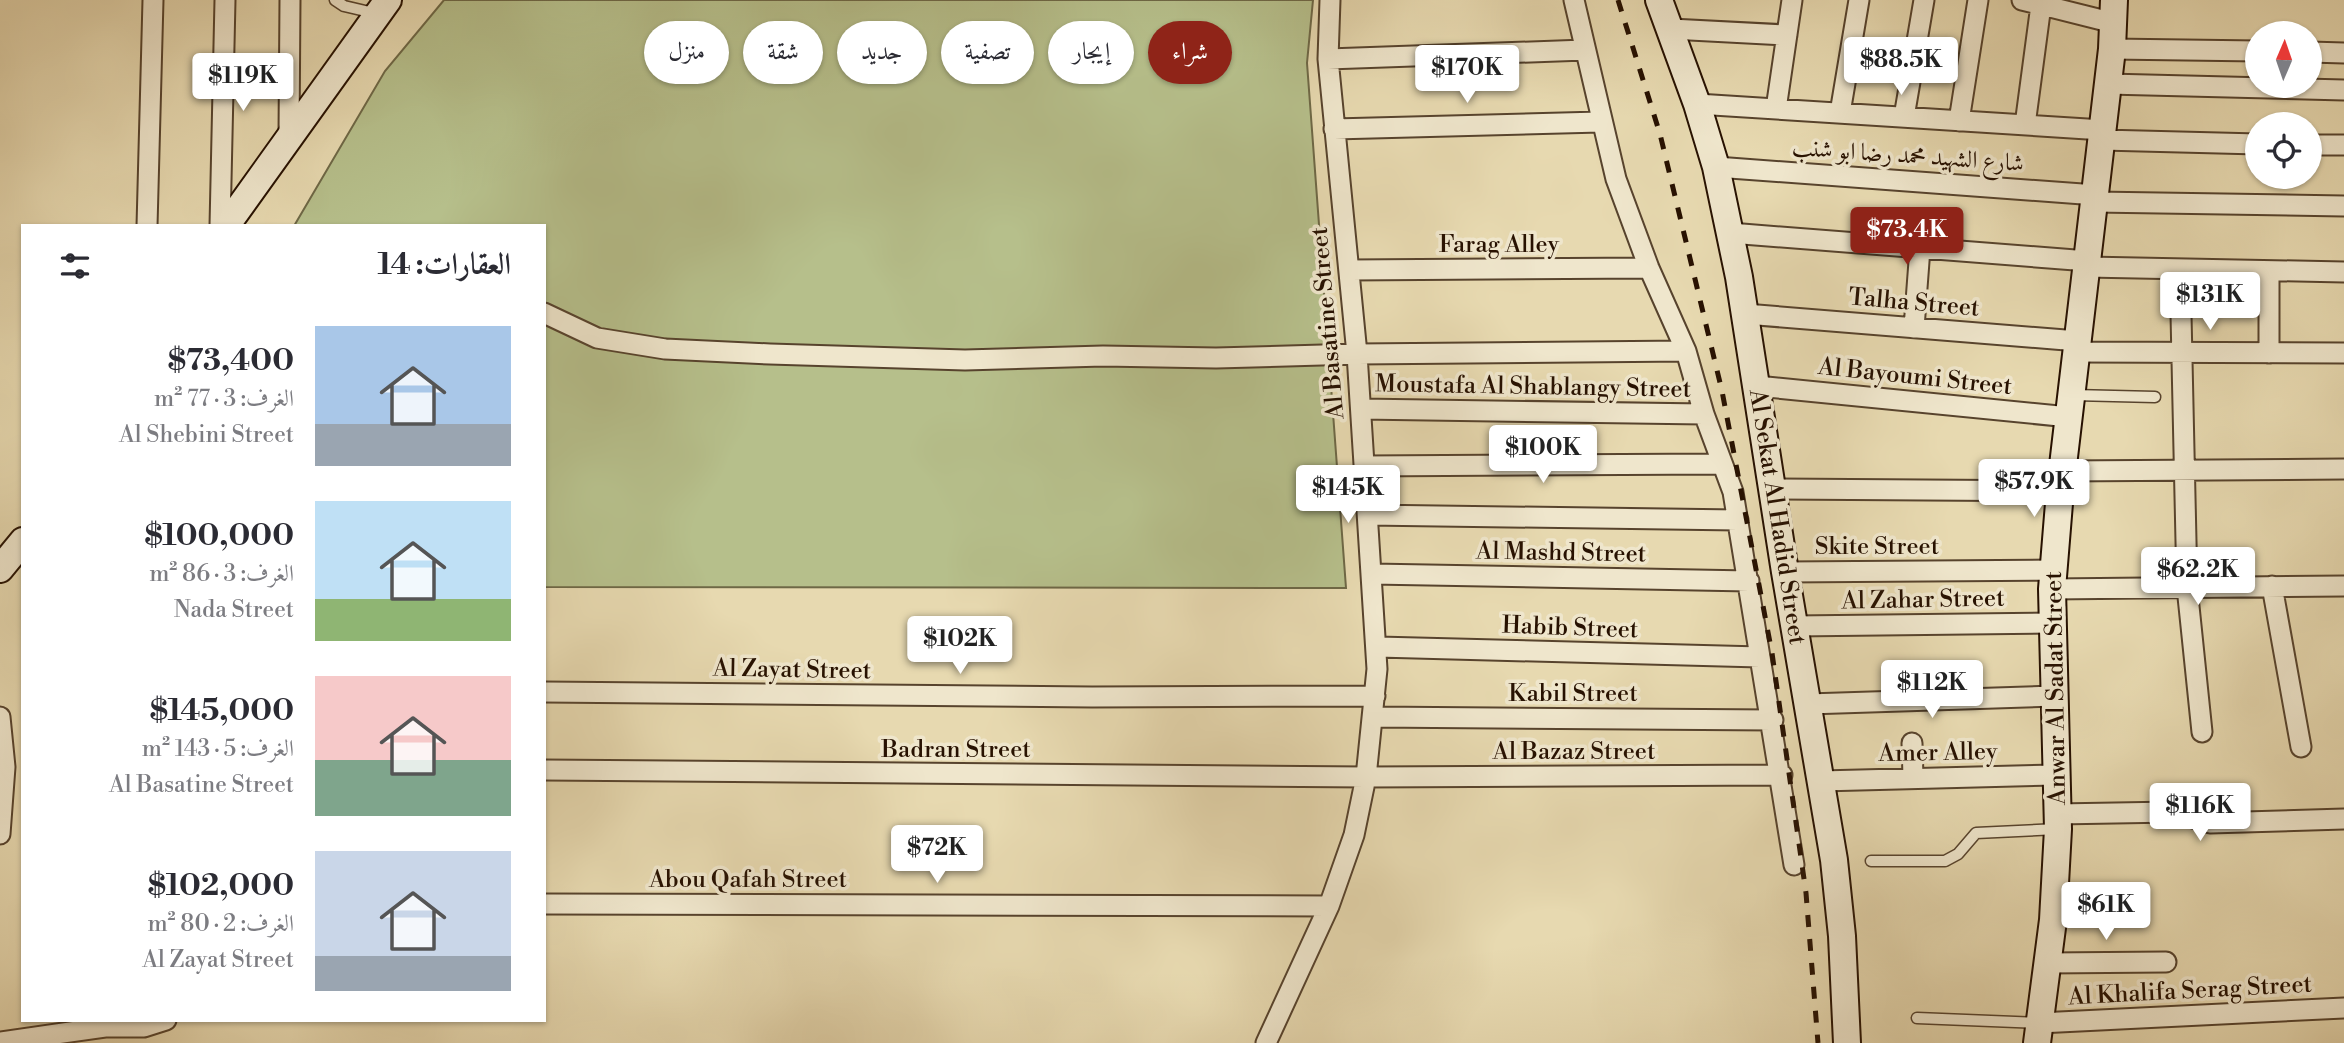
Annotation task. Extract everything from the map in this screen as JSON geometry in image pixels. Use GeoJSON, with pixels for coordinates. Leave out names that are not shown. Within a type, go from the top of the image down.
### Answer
{"type":"FeatureCollection","features":[{"type":"Feature","properties":{"kind":"street"},"geometry":{"type":"LineString","coordinates":[[147,224],[153,0]]}},
{"type":"Feature","properties":{"kind":"street"},"geometry":{"type":"LineString","coordinates":[[220,224],[225,0]]}},
{"type":"Feature","properties":{"kind":"street"},"geometry":{"type":"LineString","coordinates":[[289,134],[290,0]]}},
{"type":"Feature","properties":{"kind":"street","name":"Al Basatine Street"},"geometry":{"type":"LineString","coordinates":[[1266,1043],[1329,906],[1354,835],[1366,777],[1376,696],[1378,647],[1357,354],[1328,59],[1330,0]]}},
{"type":"Feature","properties":{"kind":"street"},"geometry":{"type":"LineString","coordinates":[[1574,0],[1600,122],[1616,179],[1649,268],[1686,351],[1704,414],[1733,492],[1782,775],[1794,865]]}},
{"type":"Feature","properties":{"kind":"street","name":"Al Sekat Al Hadid Street"},"geometry":{"type":"LineString","coordinates":[[1659,0],[1698,104],[1716,167],[1745,314],[1838,898],[1847,1043]]}},
{"type":"Feature","properties":{"kind":"street"},"geometry":{"type":"LineString","coordinates":[[1776,109],[1791,0]]}},
{"type":"Feature","properties":{"kind":"street"},"geometry":{"type":"LineString","coordinates":[[1840,113],[1859,0]]}},
{"type":"Feature","properties":{"kind":"street"},"geometry":{"type":"LineString","coordinates":[[1904,117],[1924,0]]}},
{"type":"Feature","properties":{"kind":"street"},"geometry":{"type":"LineString","coordinates":[[1959,121],[1978,0]]}},
{"type":"Feature","properties":{"kind":"street"},"geometry":{"type":"LineString","coordinates":[[2025,125],[2033,2],[2114,24],[2245,49]]}},
{"type":"Feature","properties":{"kind":"street"},"geometry":{"type":"LineString","coordinates":[[227,224],[381,4]]}},
{"type":"Feature","properties":{"kind":"street","name":"Anwar Al Sadat Street"},"geometry":{"type":"LineString","coordinates":[[2038,1033],[2048,963],[2058,821],[2053,580],[2114,24]]}},
{"type":"Feature","properties":{"kind":"street"},"geometry":{"type":"LineString","coordinates":[[1671,29],[1787,35]]}},
{"type":"Feature","properties":{"kind":"street"},"geometry":{"type":"LineString","coordinates":[[1328,59],[1585,50]]}},
{"type":"Feature","properties":{"kind":"street"},"geometry":{"type":"LineString","coordinates":[[2322,52],[2344,52]]}},
{"type":"Feature","properties":{"kind":"street"},"geometry":{"type":"LineString","coordinates":[[2108,84],[2344,90]]}},
{"type":"Feature","properties":{"kind":"street"},"geometry":{"type":"LineString","coordinates":[[1698,104],[2025,125],[2102,135],[2245,143]]}},
{"type":"Feature","properties":{"kind":"street"},"geometry":{"type":"LineString","coordinates":[[1334,129],[1600,122]]}},
{"type":"Feature","properties":{"kind":"street"},"geometry":{"type":"LineString","coordinates":[[2322,145],[2344,145]]}},
{"type":"Feature","properties":{"kind":"street","name":"شارع الشهيد محمد رضا ابو شنب"},"geometry":{"type":"LineString","coordinates":[[1716,167],[2095,198],[2344,206]]}},
{"type":"Feature","properties":{"kind":"street"},"geometry":{"type":"LineString","coordinates":[[1730,233],[2087,264],[2180,269],[2344,272]]}},
{"type":"Feature","properties":{"kind":"street"},"geometry":{"type":"LineString","coordinates":[[1914,328],[1920,248]]}},
{"type":"Feature","properties":{"kind":"street","name":"Farag Alley"},"geometry":{"type":"LineString","coordinates":[[1350,270],[1649,268]]}},
{"type":"Feature","properties":{"kind":"street"},"geometry":{"type":"LineString","coordinates":[[2180,269],[2182,471],[2187,587],[2202,732]]}},
{"type":"Feature","properties":{"kind":"street"},"geometry":{"type":"LineString","coordinates":[[2269,271],[2269,352]]}},
{"type":"Feature","properties":{"kind":"street"},"geometry":{"type":"LineString","coordinates":[[546,314],[597,338],[691,350],[965,360],[1686,351]]}},
{"type":"Feature","properties":{"kind":"street","name":"Talha Street"},"geometry":{"type":"LineString","coordinates":[[1745,314],[1914,328],[2077,347],[2180,352],[2344,353]]}},
{"type":"Feature","properties":{"kind":"street","name":"Al Bayoumi Street"},"geometry":{"type":"LineString","coordinates":[[1757,386],[2070,406]]}},
{"type":"Feature","properties":{"kind":"street","name":"Moustafa Al Shablangy Street"},"geometry":{"type":"LineString","coordinates":[[1361,409],[1704,414]]}},
{"type":"Feature","properties":{"kind":"street"},"geometry":{"type":"LineString","coordinates":[[1364,466],[1721,464]]}},
{"type":"Feature","properties":{"kind":"street"},"geometry":{"type":"LineString","coordinates":[[1772,489],[2062,481],[2182,471],[2344,469]]}},
{"type":"Feature","properties":{"kind":"street"},"geometry":{"type":"LineString","coordinates":[[1368,515],[1738,520]]}},
{"type":"Feature","properties":{"kind":"street"},"geometry":{"type":"LineString","coordinates":[[0,569],[21,543]]}},
{"type":"Feature","properties":{"kind":"street","name":"Skite Street"},"geometry":{"type":"LineString","coordinates":[[1784,572],[2187,587],[2344,586]]}},
{"type":"Feature","properties":{"kind":"street","name":"Al Mashd Street"},"geometry":{"type":"LineString","coordinates":[[1372,575],[1749,581]]}},
{"type":"Feature","properties":{"kind":"street"},"geometry":{"type":"LineString","coordinates":[[2272,586],[2301,747]]}},
{"type":"Feature","properties":{"kind":"street","name":"Al Zahar Street"},"geometry":{"type":"LineString","coordinates":[[1794,626],[2052,623]]}},
{"type":"Feature","properties":{"kind":"street","name":"Habib Street"},"geometry":{"type":"LineString","coordinates":[[1378,647],[1760,657]]}},
{"type":"Feature","properties":{"kind":"street","name":"Al Zayat Street"},"geometry":{"type":"LineString","coordinates":[[546,692],[1078,697],[1376,696]]}},
{"type":"Feature","properties":{"kind":"street"},"geometry":{"type":"LineString","coordinates":[[1808,704],[2054,696]]}},
{"type":"Feature","properties":{"kind":"street"},"geometry":{"type":"LineString","coordinates":[[0,717],[5,767],[0,834]]}},
{"type":"Feature","properties":{"kind":"street","name":"Kabil Street"},"geometry":{"type":"LineString","coordinates":[[1374,718],[1773,720]]}},
{"type":"Feature","properties":{"kind":"street"},"geometry":{"type":"LineString","coordinates":[[1912,743],[1913,778]]}},
{"type":"Feature","properties":{"kind":"street","name":"Badran Street"},"geometry":{"type":"LineString","coordinates":[[546,770],[1366,777]]}},
{"type":"Feature","properties":{"kind":"street","name":"Al Bazaz Street"},"geometry":{"type":"LineString","coordinates":[[1366,777],[1782,775]]}},
{"type":"Feature","properties":{"kind":"street","name":"Amer Alley"},"geometry":{"type":"LineString","coordinates":[[1821,780],[2056,775]]}},
{"type":"Feature","properties":{"kind":"street"},"geometry":{"type":"LineString","coordinates":[[2058,821],[2174,811],[2210,823],[2344,819]]}},
{"type":"Feature","properties":{"kind":"street","name":"Abou Qafah Street"},"geometry":{"type":"LineString","coordinates":[[546,904],[1329,906]]}},
{"type":"Feature","properties":{"kind":"street"},"geometry":{"type":"LineString","coordinates":[[2048,963],[2166,962]]}},
{"type":"Feature","properties":{"kind":"street","name":"Al Khalifa Serag Street"},"geometry":{"type":"LineString","coordinates":[[2038,1033],[2344,1008]]}},
{"type":"Feature","properties":{"kind":"street"},"geometry":{"type":"LineString","coordinates":[[0,1042],[106,1027],[144,1027],[160,1022]]}},
{"type":"Feature","properties":{"kind":"lane"},"geometry":{"type":"LineString","coordinates":[[335,0],[344,6],[381,4]]}},
{"type":"Feature","properties":{"kind":"lane"},"geometry":{"type":"LineString","coordinates":[[2070,406],[2155,397]]}},
{"type":"Feature","properties":{"kind":"lane"},"geometry":{"type":"LineString","coordinates":[[1871,860],[1945,861],[1958,854],[1976,832],[2058,821]]}},
{"type":"Feature","properties":{"kind":"lane"},"geometry":{"type":"LineString","coordinates":[[1917,1018],[2038,1033]]}},
{"type":"Feature","properties":{"kind":"green space"},"geometry":{"type":"Polygon","coordinates":[[[444,0],[1313,0],[1307,63],[1346,588],[546,587],[546,224],[295,224],[385,71],[444,0]]]}},
{"type":"Feature","properties":{"kind":"railway"},"geometry":{"type":"LineString","coordinates":[[1618,0],[1660,134],[1722,391],[1772,653],[1806,893],[1818,1043]]}}]}
